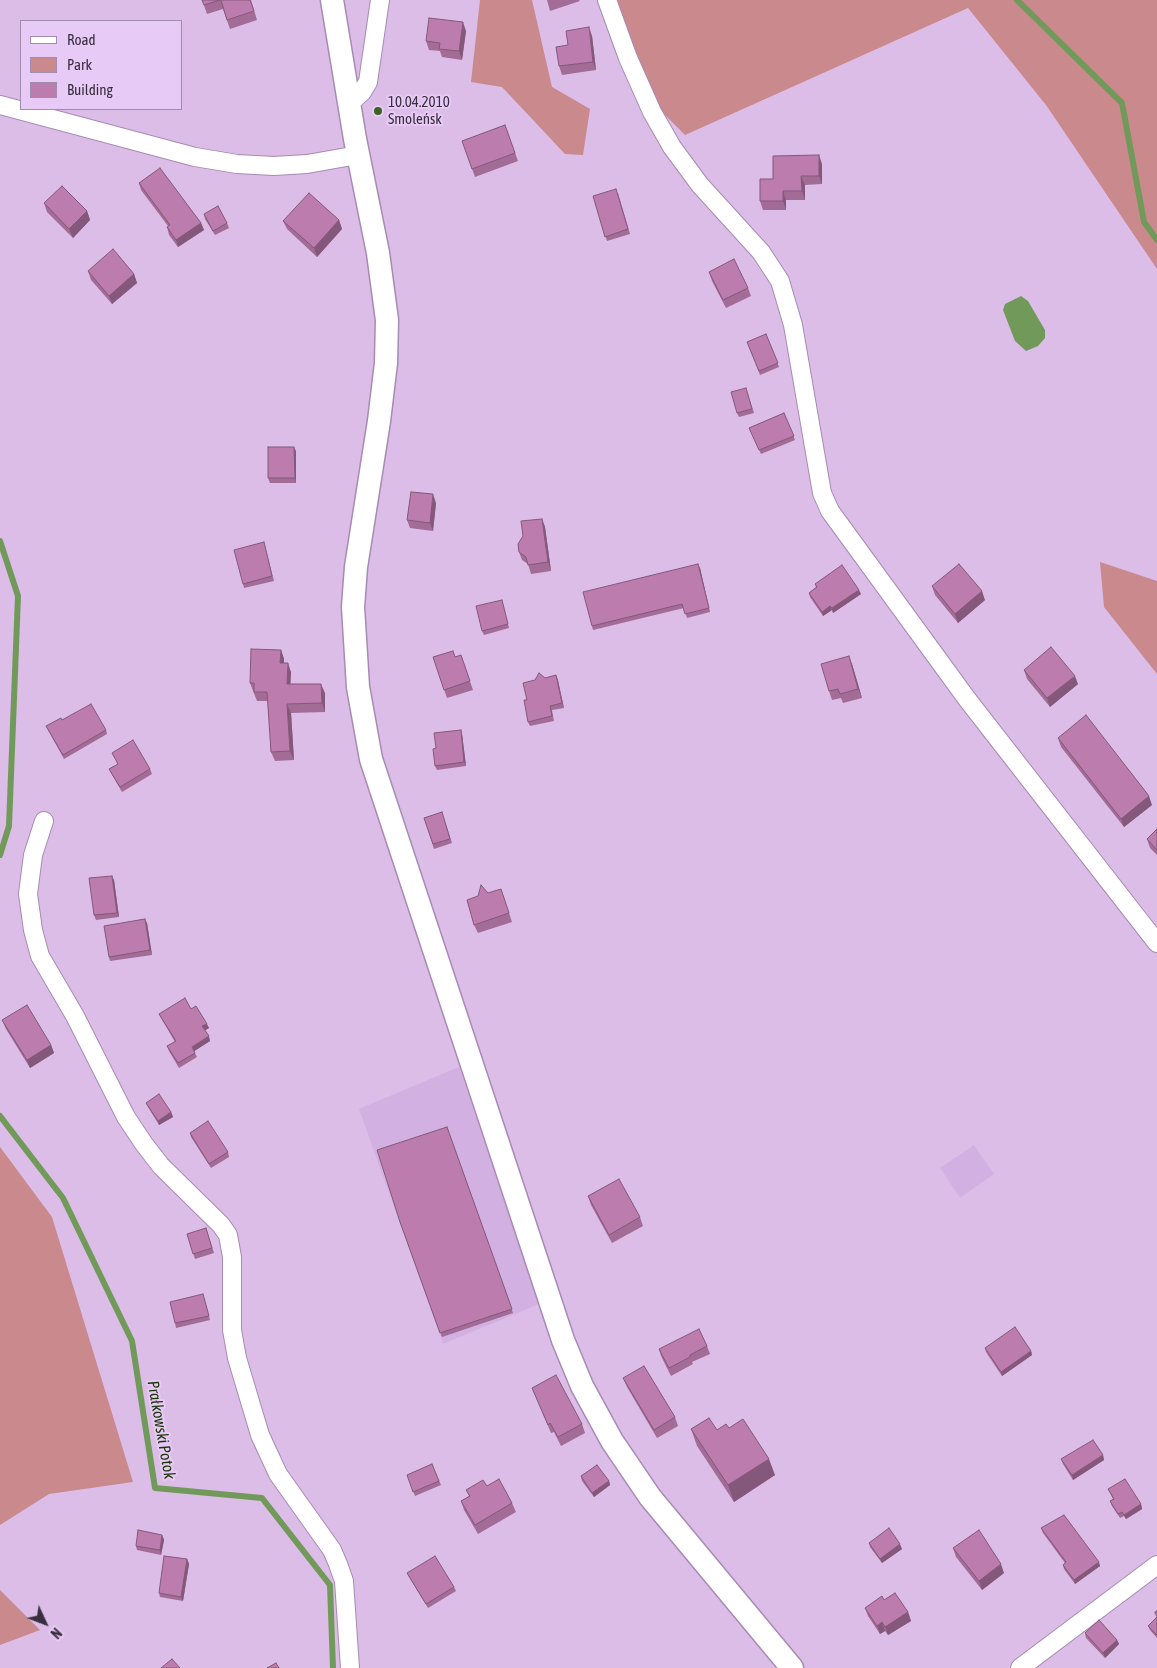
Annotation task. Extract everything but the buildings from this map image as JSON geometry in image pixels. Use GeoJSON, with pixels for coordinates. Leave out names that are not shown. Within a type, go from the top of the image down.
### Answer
{"type":"FeatureCollection","features":[{"type":"Feature","properties":{"kind":"street"},"geometry":{"type":"LineString","coordinates":[[332,0],[358,155],[378,253],[387,320],[386,363],[379,421],[356,567],[353,607],[358,687],[374,768],[560,1331],[582,1386],[612,1441],[650,1497],[792,1668]]}},
{"type":"Feature","properties":{"kind":"street"},"geometry":{"type":"LineString","coordinates":[[350,103],[362,92],[368,82],[372,67],[380,0]]}},
{"type":"Feature","properties":{"kind":"street"},"geometry":{"type":"LineString","coordinates":[[608,0],[628,58],[652,112],[672,147],[700,184],[761,252],[780,281],[793,325],[822,493],[830,511],[967,699],[1157,943]]}},
{"type":"Feature","properties":{"kind":"street"},"geometry":{"type":"LineString","coordinates":[[0,105],[195,157],[237,164],[274,166],[308,164],[358,155]]}},
{"type":"Feature","properties":{"kind":"street"},"geometry":{"type":"LineString","coordinates":[[44,821],[34,854],[28,894],[33,930],[40,956],[75,1016],[126,1117],[144,1144],[161,1166],[216,1220],[228,1235],[232,1257],[232,1330],[237,1358],[260,1435],[278,1474],[332,1550],[338,1564],[344,1582],[350,1668]]}},
{"type":"Feature","properties":{"kind":"street"},"geometry":{"type":"LineString","coordinates":[[1020,1668],[1157,1565]]}},
{"type":"Feature","properties":{"kind":"shaded area"},"geometry":{"type":"Polygon","coordinates":[[[1021,296],[1028,301],[1045,330],[1045,338],[1038,346],[1026,351],[1015,341],[1003,310],[1005,304],[1021,296]]]}},
{"type":"Feature","properties":{"kind":"shaded area"},"geometry":{"type":"Polygon","coordinates":[[[459,1067],[539,1304],[443,1344],[359,1109],[459,1067]]]}},
{"type":"Feature","properties":{"kind":"shaded area"},"geometry":{"type":"Polygon","coordinates":[[[974,1145],[994,1174],[960,1198],[940,1168],[974,1145]]]}},
{"type":"Feature","properties":{"kind":"green space"},"geometry":{"type":"Polygon","coordinates":[[[480,0],[532,0],[552,87],[590,109],[583,155],[565,154],[502,87],[471,82],[480,0]]]}},
{"type":"Feature","properties":{"kind":"green space"},"geometry":{"type":"Polygon","coordinates":[[[616,0],[1157,0],[1157,269],[1046,105],[968,8],[685,135],[657,107],[616,0]]]}},
{"type":"Feature","properties":{"kind":"green space"},"geometry":{"type":"Polygon","coordinates":[[[1100,562],[1157,581],[1157,674],[1104,607],[1100,562]]]}},
{"type":"Feature","properties":{"kind":"green space"},"geometry":{"type":"Polygon","coordinates":[[[0,1147],[52,1217],[133,1482],[49,1494],[0,1525],[0,1147]]]}},
{"type":"Feature","properties":{"kind":"green space"},"geometry":{"type":"Polygon","coordinates":[[[0,1590],[40,1630],[0,1645],[0,1590]]]}},
{"type":"Feature","properties":{"kind":"waterway"},"geometry":{"type":"LineString","coordinates":[[1017,0],[1122,103],[1144,222],[1157,240]]}},
{"type":"Feature","properties":{"kind":"waterway","name":"Prałkowski Potok"},"geometry":{"type":"LineString","coordinates":[[0,541],[18,596],[9,826],[0,855]]}},
{"type":"Feature","properties":{"kind":"waterway","name":"Prałkowski Potok"},"geometry":{"type":"LineString","coordinates":[[0,1116],[63,1198],[132,1341],[155,1488],[262,1498],[330,1585],[333,1668]]}},
{"type":"Feature","properties":{"kind":"place","name":"10.04.2010 Smoleńsk"},"geometry":{"type":"Point","coordinates":[378,111]}}]}
